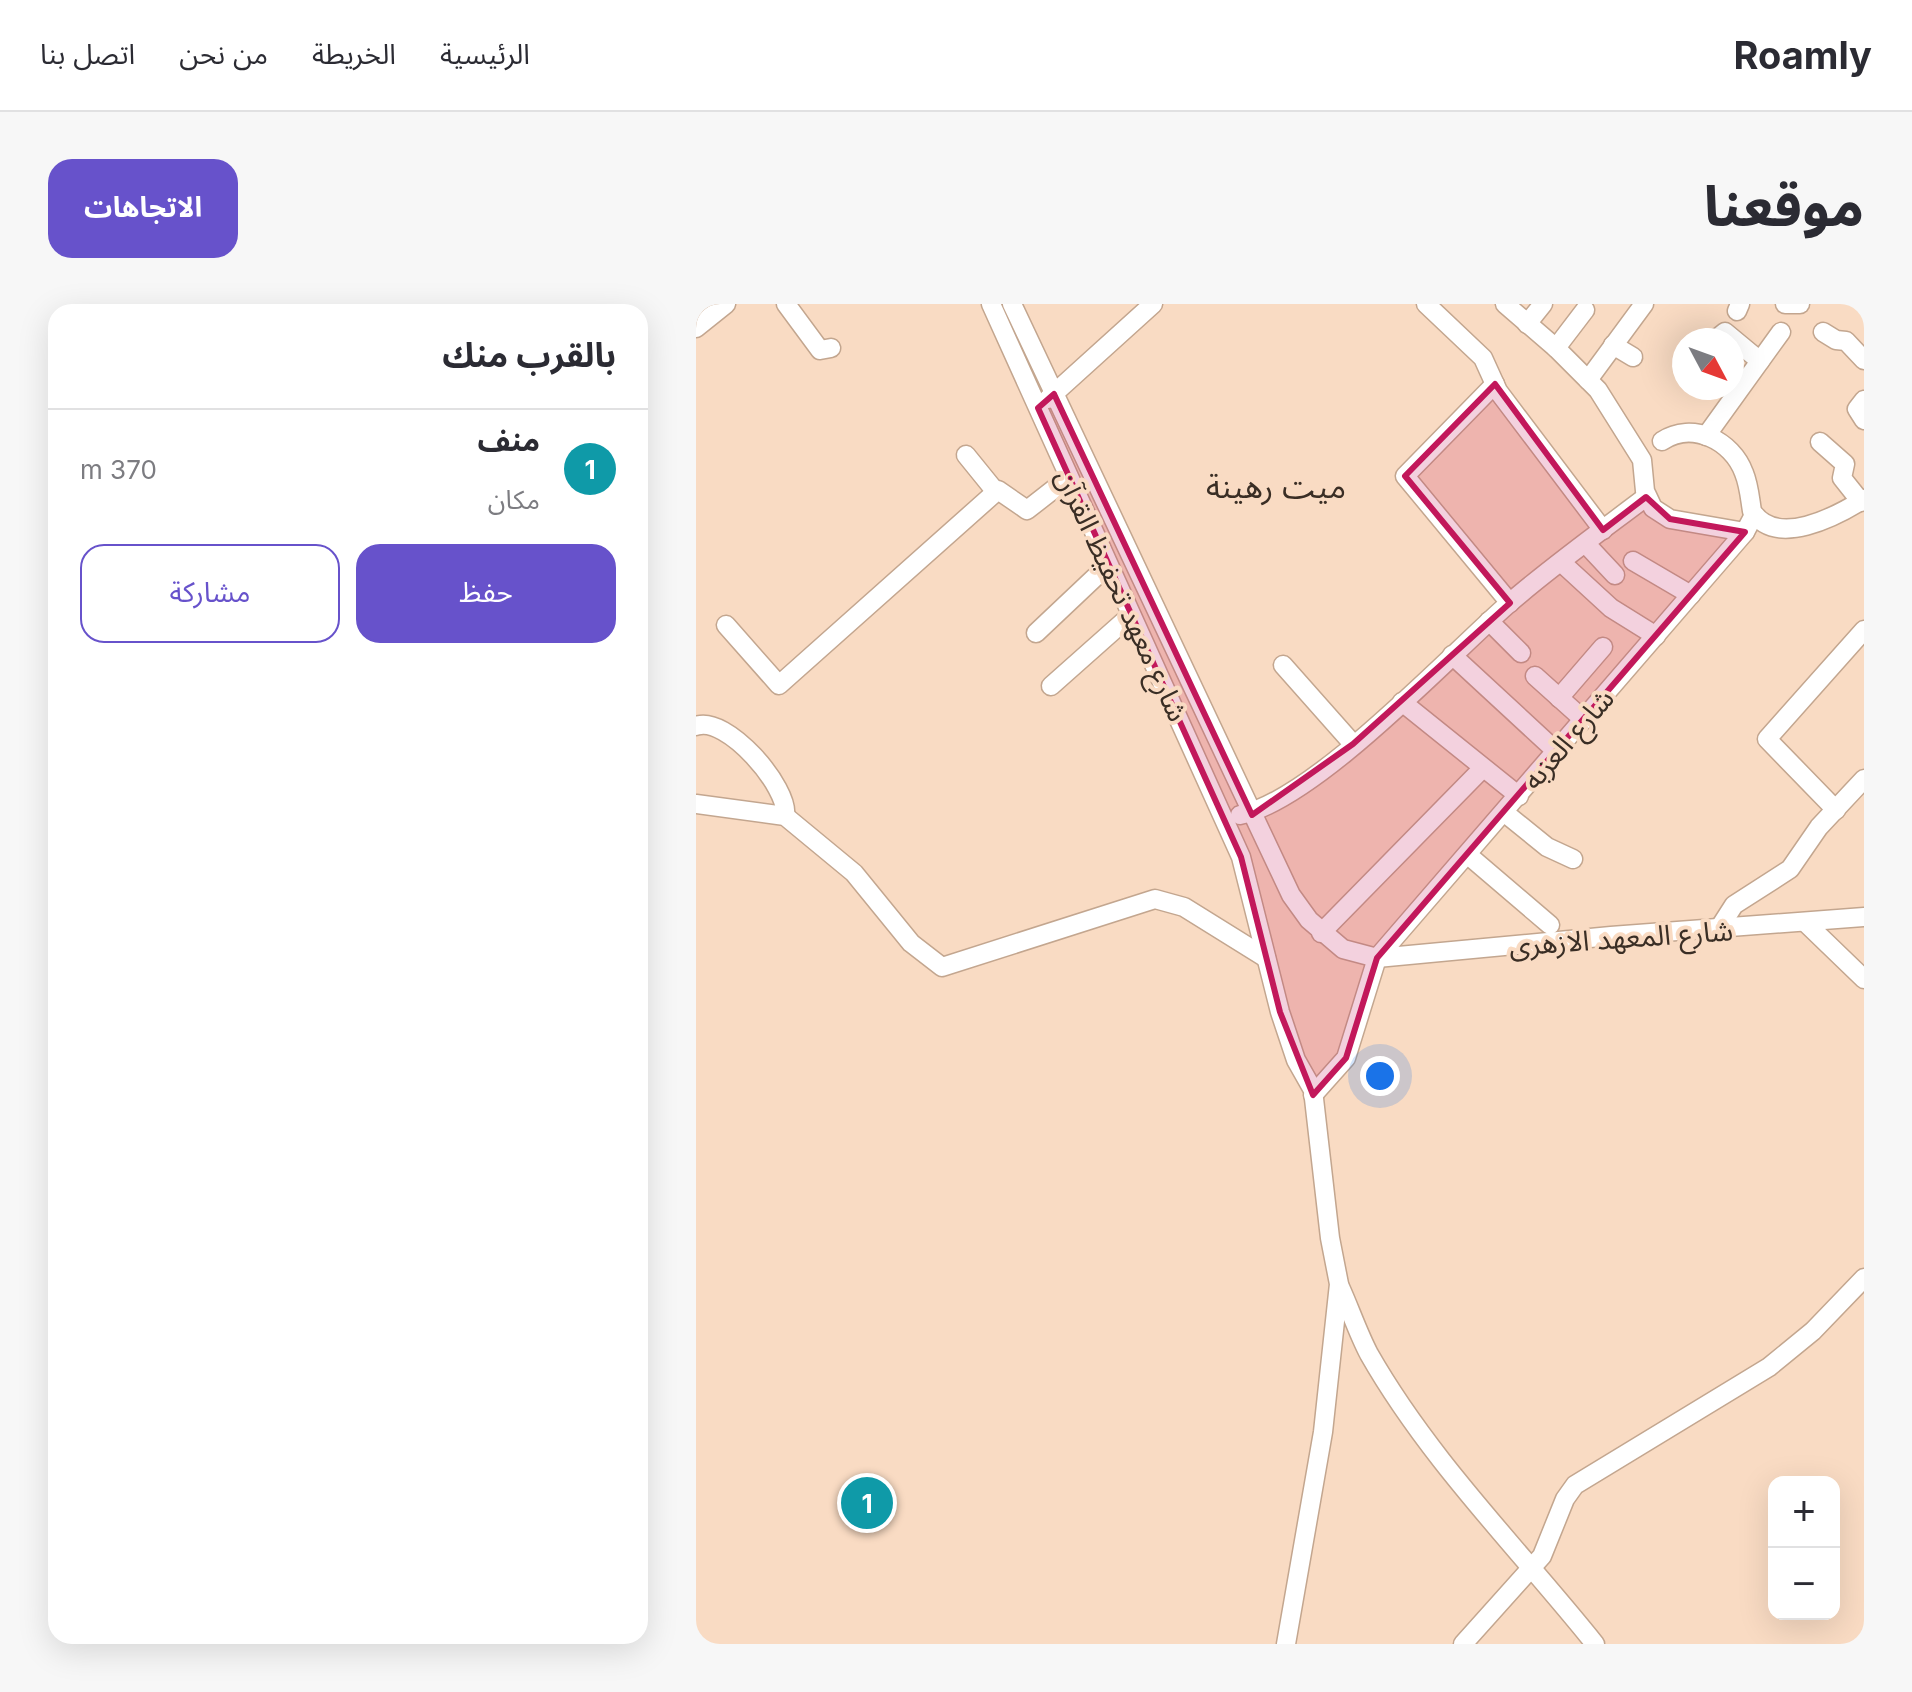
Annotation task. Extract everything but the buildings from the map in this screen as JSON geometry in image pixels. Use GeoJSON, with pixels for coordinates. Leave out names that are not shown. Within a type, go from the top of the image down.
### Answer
{"type":"FeatureCollection","features":[{"type":"Feature","properties":{"kind":"street"},"geometry":{"type":"LineString","coordinates":[[696,328],[726,304]]}},
{"type":"Feature","properties":{"kind":"street"},"geometry":{"type":"LineString","coordinates":[[786,304],[820,350],[831,348]]}},
{"type":"Feature","properties":{"kind":"street","name":"شارع معهد تحفيظ القرآن"},"geometry":{"type":"LineString","coordinates":[[991,304],[1225,818],[1252,888],[1266,958],[1296,1060],[1313,1095],[1330,1238],[1339,1284]]}},
{"type":"Feature","properties":{"kind":"street"},"geometry":{"type":"LineString","coordinates":[[1012,304],[1291,895],[1321,933],[1343,949],[1377,958],[1346,1058],[1313,1095]]}},
{"type":"Feature","properties":{"kind":"street"},"geometry":{"type":"LineString","coordinates":[[1038,408],[1153,304]]}},
{"type":"Feature","properties":{"kind":"street"},"geometry":{"type":"LineString","coordinates":[[1426,304],[1483,358],[1495,384],[1603,530]]}},
{"type":"Feature","properties":{"kind":"street"},"geometry":{"type":"LineString","coordinates":[[1505,304],[1556,348],[1588,380],[1614,413],[1642,460],[1646,497],[1653,508],[1670,519],[1745,532]]}},
{"type":"Feature","properties":{"kind":"street"},"geometry":{"type":"LineString","coordinates":[[1527,324],[1543,304]]}},
{"type":"Feature","properties":{"kind":"street"},"geometry":{"type":"LineString","coordinates":[[1588,380],[1644,304]]}},
{"type":"Feature","properties":{"kind":"street"},"geometry":{"type":"LineString","coordinates":[[1785,304],[1800,304]]}},
{"type":"Feature","properties":{"kind":"street"},"geometry":{"type":"LineString","coordinates":[[1556,348],[1585,310]]}},
{"type":"Feature","properties":{"kind":"street"},"geometry":{"type":"LineString","coordinates":[[1706,436],[1781,332]]}},
{"type":"Feature","properties":{"kind":"street"},"geometry":{"type":"LineString","coordinates":[[1823,332],[1836,340],[1846,341],[1864,360]]}},
{"type":"Feature","properties":{"kind":"street"},"geometry":{"type":"LineString","coordinates":[[1613,345],[1633,357]]}},
{"type":"Feature","properties":{"kind":"street"},"geometry":{"type":"LineString","coordinates":[[1744,348],[1760,361]]}},
{"type":"Feature","properties":{"kind":"street"},"geometry":{"type":"LineString","coordinates":[[1495,384],[1405,476],[1510,603]]}},
{"type":"Feature","properties":{"kind":"street"},"geometry":{"type":"LineString","coordinates":[[1864,400],[1857,411],[1864,420]]}},
{"type":"Feature","properties":{"kind":"street"},"geometry":{"type":"LineString","coordinates":[[1662,441],[1682,431],[1706,436],[1729,450],[1739,463],[1754,515],[1768,523],[1797,527],[1821,521],[1862,500],[1842,478],[1845,464],[1820,442]]}},
{"type":"Feature","properties":{"kind":"street"},"geometry":{"type":"LineString","coordinates":[[1734,438],[1744,453],[1739,463]]}},
{"type":"Feature","properties":{"kind":"street"},"geometry":{"type":"LineString","coordinates":[[966,455],[996,492]]}},
{"type":"Feature","properties":{"kind":"street"},"geometry":{"type":"LineString","coordinates":[[726,625],[779,685],[1000,489],[1027,510],[1068,478]]}},
{"type":"Feature","properties":{"kind":"street"},"geometry":{"type":"LineString","coordinates":[[1225,818],[1251,813],[1291,791],[1353,744],[1510,603],[1646,497]]}},
{"type":"Feature","properties":{"kind":"street","name":"شارع العزبه"},"geometry":{"type":"LineString","coordinates":[[1377,958],[1745,532],[1754,515]]}},
{"type":"Feature","properties":{"kind":"street"},"geometry":{"type":"LineString","coordinates":[[1586,544],[1615,575]]}},
{"type":"Feature","properties":{"kind":"street"},"geometry":{"type":"LineString","coordinates":[[1633,561],[1691,595]]}},
{"type":"Feature","properties":{"kind":"street"},"geometry":{"type":"LineString","coordinates":[[1562,563],[1611,608],[1656,636]]}},
{"type":"Feature","properties":{"kind":"street"},"geometry":{"type":"LineString","coordinates":[[1036,633],[1108,565]]}},
{"type":"Feature","properties":{"kind":"street"},"geometry":{"type":"LineString","coordinates":[[1051,686],[1131,615]]}},
{"type":"Feature","properties":{"kind":"street"},"geometry":{"type":"LineString","coordinates":[[1489,621],[1521,653]]}},
{"type":"Feature","properties":{"kind":"street"},"geometry":{"type":"LineString","coordinates":[[1836,810],[1767,739],[1864,630]]}},
{"type":"Feature","properties":{"kind":"street"},"geometry":{"type":"LineString","coordinates":[[1559,698],[1603,647]]}},
{"type":"Feature","properties":{"kind":"street"},"geometry":{"type":"LineString","coordinates":[[1452,655],[1557,752]]}},
{"type":"Feature","properties":{"kind":"street"},"geometry":{"type":"LineString","coordinates":[[1283,665],[1353,744]]}},
{"type":"Feature","properties":{"kind":"street"},"geometry":{"type":"LineString","coordinates":[[1535,676],[1584,720]]}},
{"type":"Feature","properties":{"kind":"street"},"geometry":{"type":"LineString","coordinates":[[1402,702],[1519,796]]}},
{"type":"Feature","properties":{"kind":"street"},"geometry":{"type":"LineString","coordinates":[[696,726],[714,724],[734,739],[777,784],[787,806],[785,816]]}},
{"type":"Feature","properties":{"kind":"street"},"geometry":{"type":"LineString","coordinates":[[1321,933],[1483,768]]}},
{"type":"Feature","properties":{"kind":"street"},"geometry":{"type":"LineString","coordinates":[[1718,930],[1734,905],[1790,869],[1813,834],[1864,779]]}},
{"type":"Feature","properties":{"kind":"street"},"geometry":{"type":"LineString","coordinates":[[696,804],[785,816],[854,873],[911,943],[942,967],[1155,899],[1184,907],[1266,958]]}},
{"type":"Feature","properties":{"kind":"street"},"geometry":{"type":"LineString","coordinates":[[1505,813],[1547,847],[1573,859]]}},
{"type":"Feature","properties":{"kind":"street"},"geometry":{"type":"LineString","coordinates":[[1468,855],[1550,925]]}},
{"type":"Feature","properties":{"kind":"street","name":"شارع المعهد الازهرى"},"geometry":{"type":"LineString","coordinates":[[1377,958],[1864,917]]}},
{"type":"Feature","properties":{"kind":"street"},"geometry":{"type":"LineString","coordinates":[[1807,924],[1864,979]]}},
{"type":"Feature","properties":{"kind":"street"},"geometry":{"type":"LineString","coordinates":[[1463,1644],[1533,1568],[1550,1541],[1565,1499],[1575,1485],[1769,1367],[1813,1331],[1864,1278]]}},
{"type":"Feature","properties":{"kind":"street"},"geometry":{"type":"LineString","coordinates":[[1339,1284],[1368,1352],[1393,1393],[1465,1490],[1595,1644]]}},
{"type":"Feature","properties":{"kind":"street"},"geometry":{"type":"LineString","coordinates":[[1286,1644],[1323,1432],[1339,1284]]}},
{"type":"Feature","properties":{"kind":"highlighted area"},"geometry":{"type":"Polygon","coordinates":[[[1495,384],[1603,530],[1646,497],[1670,519],[1745,532],[1377,958],[1346,1058],[1313,1095],[1280,1012],[1241,857],[1038,408],[1054,394],[1252,815],[1353,744],[1510,603],[1405,476],[1495,384]]]}},
{"type":"Feature","properties":{"kind":"place","name":"منف"},"geometry":{"type":"Point","coordinates":[867,1503]}},
{"type":"Feature","properties":{"kind":"district","name":"ميت رهينة"},"geometry":{"type":"Point","coordinates":[1276,486]}}]}
